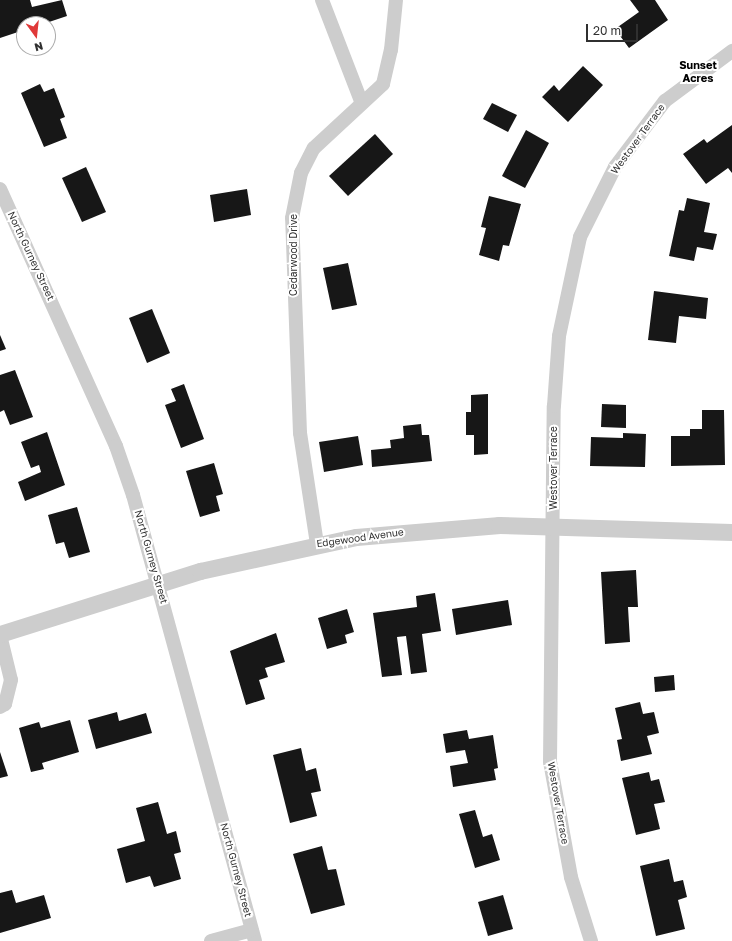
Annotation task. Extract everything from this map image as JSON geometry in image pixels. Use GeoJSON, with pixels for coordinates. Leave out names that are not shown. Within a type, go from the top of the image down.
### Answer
{"type":"FeatureCollection","features":[{"type":"Feature","properties":{"kind":"street"},"geometry":{"type":"LineString","coordinates":[[322,0],[361,101]]}},
{"type":"Feature","properties":{"kind":"street","name":"Cedarwood Drive"},"geometry":{"type":"LineString","coordinates":[[317,544],[300,434],[292,218],[301,173],[314,148],[361,101],[383,84],[391,50],[396,0]]}},
{"type":"Feature","properties":{"kind":"street","name":"Westover Terrace"},"geometry":{"type":"LineString","coordinates":[[591,941],[571,877],[550,762],[555,527],[554,406],[559,336],[580,237],[615,167],[665,101],[732,51]]}},
{"type":"Feature","properties":{"kind":"street","name":"North Gurney Street"},"geometry":{"type":"LineString","coordinates":[[0,189],[116,446],[160,585],[254,935]]}},
{"type":"Feature","properties":{"kind":"street","name":"Edgewood Avenue"},"geometry":{"type":"LineString","coordinates":[[0,707],[5,704],[11,680],[0,635],[200,571],[317,544],[460,527],[555,527],[732,532]]}},
{"type":"Feature","properties":{"kind":"street"},"geometry":{"type":"LineString","coordinates":[[211,941],[254,935]]}},
{"type":"Feature","properties":{"kind":"building"},"geometry":{"type":"Polygon","coordinates":[[[0,0],[30,0],[32,7],[62,0],[67,16],[56,20],[56,16],[16,16],[16,33],[0,38],[0,0]]]}},
{"type":"Feature","properties":{"kind":"building"},"geometry":{"type":"Polygon","coordinates":[[[630,0],[655,0],[668,20],[629,48],[615,29],[639,12],[630,0]]]}},
{"type":"Feature","properties":{"kind":"building"},"geometry":{"type":"Polygon","coordinates":[[[583,66],[603,85],[568,122],[542,97],[554,85],[559,91],[583,66]]]}},
{"type":"Feature","properties":{"kind":"building"},"geometry":{"type":"Polygon","coordinates":[[[40,84],[44,92],[54,88],[65,117],[60,119],[67,138],[44,147],[21,93],[40,84]]]}},
{"type":"Feature","properties":{"kind":"building"},"geometry":{"type":"Polygon","coordinates":[[[492,103],[517,115],[508,132],[483,119],[492,103]]]}},
{"type":"Feature","properties":{"kind":"building"},"geometry":{"type":"Polygon","coordinates":[[[732,125],[732,173],[728,168],[706,184],[683,154],[704,139],[707,143],[732,125]]]}},
{"type":"Feature","properties":{"kind":"building"},"geometry":{"type":"Polygon","coordinates":[[[526,130],[549,143],[525,188],[502,176],[526,130]]]}},
{"type":"Feature","properties":{"kind":"building"},"geometry":{"type":"Polygon","coordinates":[[[375,134],[393,154],[348,196],[329,176],[375,134]]]}},
{"type":"Feature","properties":{"kind":"building"},"geometry":{"type":"Polygon","coordinates":[[[86,167],[106,212],[82,222],[62,178],[86,167]]]}},
{"type":"Feature","properties":{"kind":"building"},"geometry":{"type":"Polygon","coordinates":[[[247,189],[251,215],[214,222],[210,195],[247,189]]]}},
{"type":"Feature","properties":{"kind":"building"},"geometry":{"type":"Polygon","coordinates":[[[489,196],[521,204],[509,246],[503,245],[499,261],[479,255],[486,228],[481,227],[489,196]]]}},
{"type":"Feature","properties":{"kind":"building"},"geometry":{"type":"Polygon","coordinates":[[[687,198],[710,203],[704,232],[717,234],[713,250],[697,247],[694,261],[669,256],[679,210],[684,211],[687,198]]]}},
{"type":"Feature","properties":{"kind":"building"},"geometry":{"type":"Polygon","coordinates":[[[348,263],[357,305],[332,310],[323,268],[348,263]]]}},
{"type":"Feature","properties":{"kind":"building"},"geometry":{"type":"Polygon","coordinates":[[[654,291],[708,298],[706,319],[679,316],[676,343],[648,340],[654,291]]]}},
{"type":"Feature","properties":{"kind":"building"},"geometry":{"type":"Polygon","coordinates":[[[152,309],[170,353],[147,363],[129,318],[152,309]]]}},
{"type":"Feature","properties":{"kind":"building"},"geometry":{"type":"Polygon","coordinates":[[[0,335],[6,349],[0,351],[0,335]]]}},
{"type":"Feature","properties":{"kind":"building"},"geometry":{"type":"Polygon","coordinates":[[[15,370],[33,417],[10,425],[4,410],[0,412],[0,375],[15,370]]]}},
{"type":"Feature","properties":{"kind":"building"},"geometry":{"type":"Polygon","coordinates":[[[184,384],[204,439],[181,448],[165,405],[176,401],[171,389],[184,384]]]}},
{"type":"Feature","properties":{"kind":"building"},"geometry":{"type":"Polygon","coordinates":[[[488,394],[488,454],[474,455],[474,435],[466,435],[466,412],[471,412],[471,395],[488,394]]]}},
{"type":"Feature","properties":{"kind":"building"},"geometry":{"type":"Polygon","coordinates":[[[602,404],[626,405],[626,428],[601,427],[602,404]]]}},
{"type":"Feature","properties":{"kind":"building"},"geometry":{"type":"Polygon","coordinates":[[[702,410],[724,410],[725,465],[671,466],[671,436],[690,436],[690,429],[702,429],[702,410]]]}},
{"type":"Feature","properties":{"kind":"building"},"geometry":{"type":"Polygon","coordinates":[[[421,424],[422,435],[429,435],[432,461],[372,467],[371,450],[391,448],[390,440],[404,438],[403,426],[421,424]]]}},
{"type":"Feature","properties":{"kind":"building"},"geometry":{"type":"Polygon","coordinates":[[[47,432],[65,485],[25,501],[18,482],[41,472],[39,465],[31,468],[21,442],[47,432]]]}},
{"type":"Feature","properties":{"kind":"building"},"geometry":{"type":"Polygon","coordinates":[[[623,433],[646,434],[645,467],[590,466],[591,437],[623,438],[623,433]]]}},
{"type":"Feature","properties":{"kind":"building"},"geometry":{"type":"Polygon","coordinates":[[[358,436],[363,465],[324,472],[319,442],[358,436]]]}},
{"type":"Feature","properties":{"kind":"building"},"geometry":{"type":"Polygon","coordinates":[[[214,463],[223,494],[216,496],[220,511],[200,517],[186,471],[214,463]]]}},
{"type":"Feature","properties":{"kind":"building"},"geometry":{"type":"Polygon","coordinates":[[[77,507],[90,552],[69,558],[64,542],[56,544],[48,515],[77,507]]]}},
{"type":"Feature","properties":{"kind":"building"},"geometry":{"type":"Polygon","coordinates":[[[636,570],[638,607],[628,607],[630,642],[605,644],[601,572],[636,570]]]}},
{"type":"Feature","properties":{"kind":"building"},"geometry":{"type":"Polygon","coordinates":[[[435,593],[441,631],[422,634],[427,672],[411,674],[406,636],[397,637],[402,675],[382,677],[373,613],[417,607],[416,596],[435,593]]]}},
{"type":"Feature","properties":{"kind":"building"},"geometry":{"type":"Polygon","coordinates":[[[508,600],[512,625],[456,635],[452,609],[508,600]]]}},
{"type":"Feature","properties":{"kind":"building"},"geometry":{"type":"Polygon","coordinates":[[[347,609],[354,632],[345,635],[347,643],[327,649],[318,618],[347,609]]]}},
{"type":"Feature","properties":{"kind":"building"},"geometry":{"type":"Polygon","coordinates":[[[276,633],[285,662],[265,668],[268,677],[259,680],[265,699],[246,705],[230,651],[276,633]]]}},
{"type":"Feature","properties":{"kind":"building"},"geometry":{"type":"Polygon","coordinates":[[[674,675],[675,690],[655,692],[654,677],[674,675]]]}},
{"type":"Feature","properties":{"kind":"building"},"geometry":{"type":"Polygon","coordinates":[[[640,702],[643,714],[654,712],[659,733],[647,736],[652,754],[621,761],[617,740],[622,739],[615,708],[640,702]]]}},
{"type":"Feature","properties":{"kind":"building"},"geometry":{"type":"Polygon","coordinates":[[[117,712],[119,721],[146,713],[152,733],[96,749],[88,720],[117,712]]]}},
{"type":"Feature","properties":{"kind":"building"},"geometry":{"type":"Polygon","coordinates":[[[70,720],[79,752],[42,763],[44,769],[31,772],[19,728],[39,722],[41,728],[70,720]]]}},
{"type":"Feature","properties":{"kind":"building"},"geometry":{"type":"Polygon","coordinates":[[[467,730],[469,739],[493,735],[498,768],[494,769],[496,780],[453,787],[450,766],[468,763],[465,750],[446,753],[443,734],[467,730]]]}},
{"type":"Feature","properties":{"kind":"building"},"geometry":{"type":"Polygon","coordinates":[[[301,748],[306,771],[316,768],[321,791],[311,793],[317,816],[290,823],[273,755],[301,748]]]}},
{"type":"Feature","properties":{"kind":"building"},"geometry":{"type":"Polygon","coordinates":[[[0,752],[8,776],[0,778],[0,752]]]}},
{"type":"Feature","properties":{"kind":"building"},"geometry":{"type":"Polygon","coordinates":[[[649,772],[651,781],[659,779],[665,802],[654,804],[660,829],[636,835],[622,778],[649,772]]]}},
{"type":"Feature","properties":{"kind":"building"},"geometry":{"type":"Polygon","coordinates":[[[158,802],[167,834],[176,831],[181,852],[174,854],[181,879],[154,887],[150,876],[126,883],[117,849],[145,841],[136,808],[158,802]]]}},
{"type":"Feature","properties":{"kind":"building"},"geometry":{"type":"Polygon","coordinates":[[[475,810],[483,837],[492,834],[500,860],[475,868],[459,814],[475,810]]]}},
{"type":"Feature","properties":{"kind":"building"},"geometry":{"type":"Polygon","coordinates":[[[322,846],[328,870],[336,869],[345,905],[311,914],[293,854],[322,846]]]}},
{"type":"Feature","properties":{"kind":"building"},"geometry":{"type":"Polygon","coordinates":[[[669,859],[674,882],[683,880],[687,897],[678,900],[685,929],[656,936],[640,866],[669,859]]]}},
{"type":"Feature","properties":{"kind":"building"},"geometry":{"type":"Polygon","coordinates":[[[12,890],[16,903],[44,895],[51,918],[0,933],[0,893],[12,890]]]}},
{"type":"Feature","properties":{"kind":"building"},"geometry":{"type":"Polygon","coordinates":[[[503,895],[513,929],[488,936],[478,902],[503,895]]]}},
{"type":"Feature","properties":{"kind":"district","name":"Sunset Acres"},"geometry":{"type":"Point","coordinates":[698,72]}}]}
